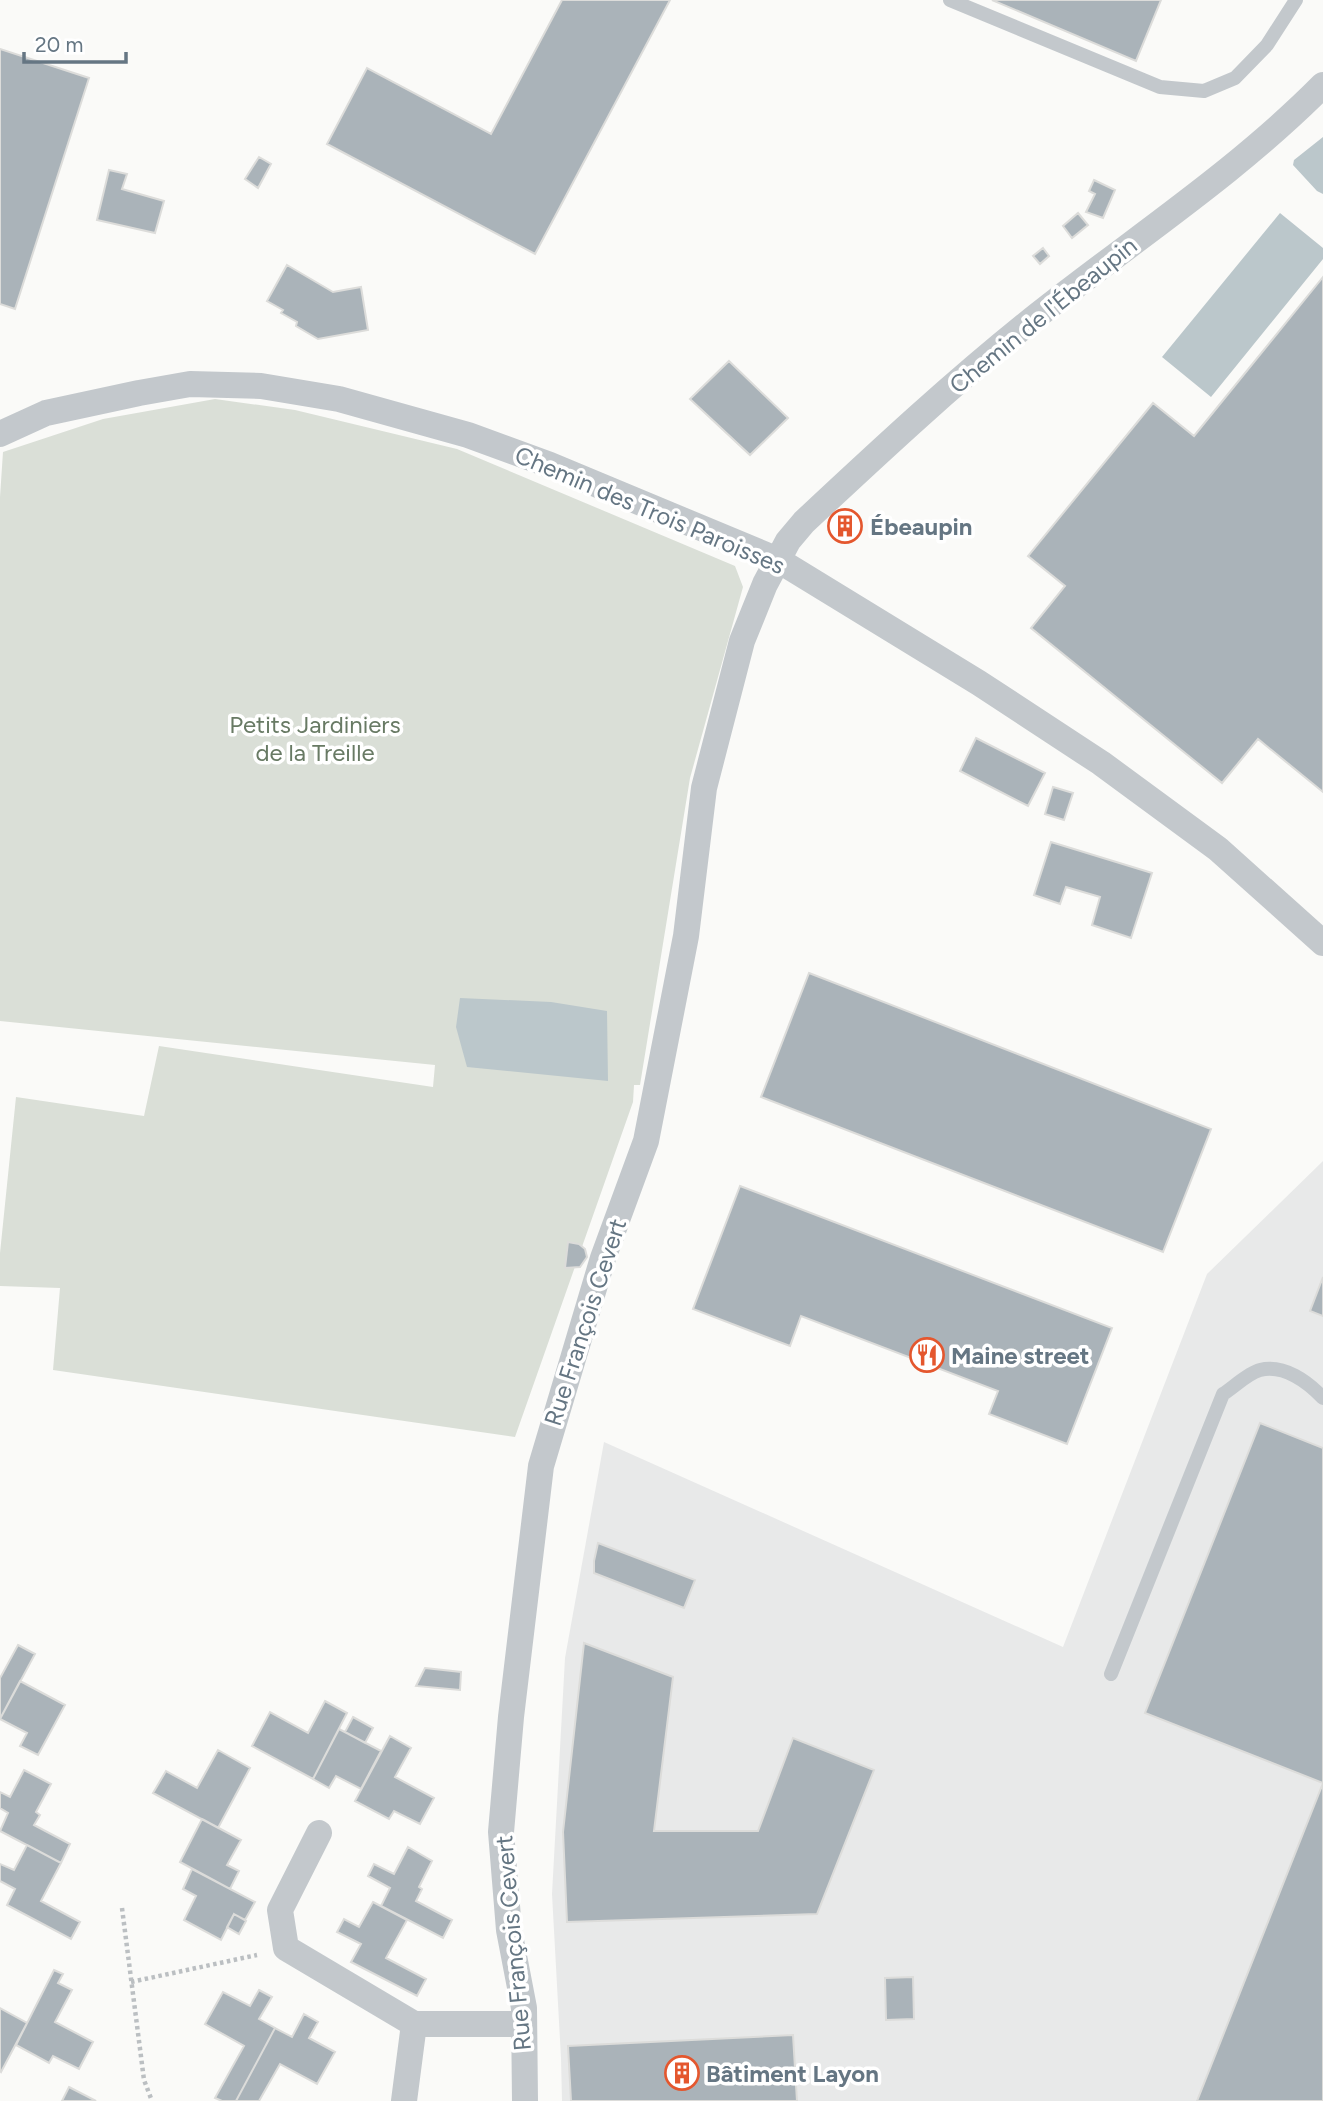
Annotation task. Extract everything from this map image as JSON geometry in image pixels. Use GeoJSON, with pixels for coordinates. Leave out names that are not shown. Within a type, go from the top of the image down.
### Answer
{"type":"FeatureCollection","features":[{"type":"Feature","properties":{"kind":"street","name":"Chemin de l'Ébeaupin"},"geometry":{"type":"LineString","coordinates":[[778,560],[788,541],[804,522],[915,418],[1037,316],[1224,173],[1323,85]]}},
{"type":"Feature","properties":{"kind":"street","name":"Chemin des Trois Paroisses"},"geometry":{"type":"LineString","coordinates":[[0,433],[46,413],[139,393],[190,384],[261,386],[339,399],[468,435],[550,465],[778,560],[979,683],[1101,763],[1218,849],[1323,943]]}},
{"type":"Feature","properties":{"kind":"street","name":"Rue François Cevert"},"geometry":{"type":"LineString","coordinates":[[525,2101],[524,2008],[509,1930],[501,1832],[511,1717],[541,1466],[603,1258],[646,1140],[686,936],[704,788],[742,641],[778,560]]}},
{"type":"Feature","properties":{"kind":"street"},"geometry":{"type":"LineString","coordinates":[[319,1833],[280,1910],[286,1948],[414,2024],[524,2024]]}},
{"type":"Feature","properties":{"kind":"street"},"geometry":{"type":"LineString","coordinates":[[404,2101],[414,2024]]}},
{"type":"Feature","properties":{"kind":"lane"},"geometry":{"type":"LineString","coordinates":[[950,0],[1160,87],[1204,91],[1235,78],[1267,45],[1296,0]]}},
{"type":"Feature","properties":{"kind":"lane"},"geometry":{"type":"LineString","coordinates":[[1111,1674],[1223,1394],[1259,1370],[1271,1370],[1283,1371],[1299,1378],[1323,1398]]}},
{"type":"Feature","properties":{"kind":"path"},"geometry":{"type":"LineString","coordinates":[[122,1908],[144,2080],[152,2101]]}},
{"type":"Feature","properties":{"kind":"path"},"geometry":{"type":"LineString","coordinates":[[131,1982],[286,1948]]}},
{"type":"Feature","properties":{"kind":"shaded area"},"geometry":{"type":"Polygon","coordinates":[[[1323,137],[1323,194],[1293,165],[1294,160],[1323,137]]]}},
{"type":"Feature","properties":{"kind":"shaded area"},"geometry":{"type":"Polygon","coordinates":[[[1280,213],[1323,248],[1323,259],[1211,397],[1162,357],[1280,213]]]}},
{"type":"Feature","properties":{"kind":"shaded area"},"geometry":{"type":"Polygon","coordinates":[[[460,998],[551,1002],[607,1011],[608,1081],[467,1067],[456,1027],[460,998]]]}},
{"type":"Feature","properties":{"kind":"shaded area"},"geometry":{"type":"Polygon","coordinates":[[[1323,1161],[1323,2101],[562,2101],[552,1894],[565,1658],[604,1442],[1063,1647],[1207,1274],[1323,1161]]]}},
{"type":"Feature","properties":{"kind":"green space","name":"Petits Jardiniers de la Treille"},"geometry":{"type":"Polygon","coordinates":[[[215,399],[295,410],[457,449],[735,566],[743,587],[690,778],[640,1085],[634,1085],[633,1102],[515,1437],[53,1370],[60,1288],[0,1286],[0,1253],[16,1097],[144,1116],[159,1046],[433,1087],[435,1065],[0,1021],[0,497],[3,452],[103,419],[215,399]]]}},
{"type":"Feature","properties":{"kind":"building"},"geometry":{"type":"Polygon","coordinates":[[[562,0],[670,0],[535,254],[327,144],[367,68],[491,134],[562,0]]]}},
{"type":"Feature","properties":{"kind":"building"},"geometry":{"type":"Polygon","coordinates":[[[992,0],[1161,0],[1136,61],[992,0]]]}},
{"type":"Feature","properties":{"kind":"building"},"geometry":{"type":"Polygon","coordinates":[[[0,49],[89,78],[15,309],[0,304],[0,49]]]}},
{"type":"Feature","properties":{"kind":"building"},"geometry":{"type":"Polygon","coordinates":[[[259,157],[271,164],[258,188],[245,179],[259,157]]]}},
{"type":"Feature","properties":{"kind":"building"},"geometry":{"type":"Polygon","coordinates":[[[109,170],[127,174],[122,189],[164,201],[155,233],[97,220],[109,170]]]}},
{"type":"Feature","properties":{"kind":"building"},"geometry":{"type":"Polygon","coordinates":[[[1094,180],[1115,190],[1103,218],[1086,212],[1095,194],[1089,191],[1094,180]]]}},
{"type":"Feature","properties":{"kind":"building"},"geometry":{"type":"Polygon","coordinates":[[[1078,213],[1088,225],[1072,238],[1063,226],[1078,213]]]}},
{"type":"Feature","properties":{"kind":"building"},"geometry":{"type":"Polygon","coordinates":[[[1043,248],[1049,256],[1040,264],[1033,256],[1043,248]]]}},
{"type":"Feature","properties":{"kind":"building"},"geometry":{"type":"Polygon","coordinates":[[[287,265],[333,292],[361,287],[368,330],[318,339],[296,326],[297,322],[267,301],[287,265]]]}},
{"type":"Feature","properties":{"kind":"building"},"geometry":{"type":"Polygon","coordinates":[[[1323,277],[1323,792],[1258,739],[1222,783],[1031,628],[1065,586],[1028,556],[1153,403],[1194,436],[1323,277]]]}},
{"type":"Feature","properties":{"kind":"building"},"geometry":{"type":"Polygon","coordinates":[[[729,361],[788,418],[750,455],[690,399],[729,361]]]}},
{"type":"Feature","properties":{"kind":"building","name":"Ébeaupin"},"geometry":{"type":"Polygon","coordinates":[[[847,516],[854,522],[842,535],[835,529],[847,516]]]}},
{"type":"Feature","properties":{"kind":"building"},"geometry":{"type":"Polygon","coordinates":[[[976,738],[1045,773],[1028,806],[960,771],[976,738]]]}},
{"type":"Feature","properties":{"kind":"building"},"geometry":{"type":"Polygon","coordinates":[[[1053,787],[1073,793],[1064,820],[1045,814],[1053,787]]]}},
{"type":"Feature","properties":{"kind":"building"},"geometry":{"type":"Polygon","coordinates":[[[1051,842],[1152,873],[1131,938],[1092,925],[1100,897],[1066,887],[1060,904],[1034,895],[1051,842]]]}},
{"type":"Feature","properties":{"kind":"building"},"geometry":{"type":"Polygon","coordinates":[[[809,973],[1211,1129],[1163,1252],[761,1097],[809,973]]]}},
{"type":"Feature","properties":{"kind":"building"},"geometry":{"type":"Polygon","coordinates":[[[740,1186],[1112,1328],[1067,1444],[989,1414],[998,1391],[801,1316],[790,1346],[693,1309],[740,1186]]]}},
{"type":"Feature","properties":{"kind":"building"},"geometry":{"type":"Polygon","coordinates":[[[568,1242],[579,1244],[585,1249],[587,1257],[580,1267],[565,1268],[568,1242]]]}},
{"type":"Feature","properties":{"kind":"building"},"geometry":{"type":"Polygon","coordinates":[[[1323,1277],[1323,1316],[1310,1311],[1323,1277]]]}},
{"type":"Feature","properties":{"kind":"building"},"geometry":{"type":"Polygon","coordinates":[[[1260,1423],[1323,1448],[1323,1783],[1145,1713],[1260,1423]]]}},
{"type":"Feature","properties":{"kind":"building"},"geometry":{"type":"Polygon","coordinates":[[[598,1543],[695,1580],[684,1608],[594,1573],[598,1543]]]}},
{"type":"Feature","properties":{"kind":"building"},"geometry":{"type":"Polygon","coordinates":[[[584,1643],[673,1677],[654,1831],[758,1831],[793,1738],[874,1770],[817,1914],[567,1922],[563,1832],[584,1643]]]}},
{"type":"Feature","properties":{"kind":"building"},"geometry":{"type":"Polygon","coordinates":[[[18,1645],[35,1654],[0,1719],[0,1678],[18,1645]]]}},
{"type":"Feature","properties":{"kind":"building"},"geometry":{"type":"Polygon","coordinates":[[[425,1668],[461,1672],[460,1690],[416,1686],[425,1668]]]}},
{"type":"Feature","properties":{"kind":"building"},"geometry":{"type":"Polygon","coordinates":[[[20,1681],[65,1705],[38,1755],[20,1746],[27,1733],[0,1719],[20,1681]]]}},
{"type":"Feature","properties":{"kind":"building"},"geometry":{"type":"Polygon","coordinates":[[[325,1701],[347,1713],[313,1779],[252,1746],[270,1712],[308,1733],[325,1701]]]}},
{"type":"Feature","properties":{"kind":"building"},"geometry":{"type":"Polygon","coordinates":[[[353,1717],[373,1728],[365,1743],[345,1732],[353,1717]]]}},
{"type":"Feature","properties":{"kind":"building"},"geometry":{"type":"Polygon","coordinates":[[[339,1729],[381,1751],[361,1789],[336,1776],[329,1788],[313,1779],[339,1729]]]}},
{"type":"Feature","properties":{"kind":"building"},"geometry":{"type":"Polygon","coordinates":[[[390,1736],[411,1748],[395,1777],[434,1798],[420,1824],[394,1811],[389,1819],[355,1801],[390,1736]]]}},
{"type":"Feature","properties":{"kind":"building"},"geometry":{"type":"Polygon","coordinates":[[[218,1750],[250,1768],[218,1828],[153,1793],[166,1771],[197,1788],[218,1750]]]}},
{"type":"Feature","properties":{"kind":"building"},"geometry":{"type":"Polygon","coordinates":[[[24,1770],[51,1784],[36,1812],[40,1815],[34,1825],[70,1844],[61,1863],[0,1831],[8,1813],[0,1808],[0,1792],[10,1797],[24,1770]]]}},
{"type":"Feature","properties":{"kind":"building"},"geometry":{"type":"Polygon","coordinates":[[[1323,1783],[1323,2101],[1197,2101],[1323,1783]]]}},
{"type":"Feature","properties":{"kind":"building"},"geometry":{"type":"Polygon","coordinates":[[[202,1819],[241,1840],[227,1865],[239,1871],[230,1889],[180,1862],[202,1819]]]}},
{"type":"Feature","properties":{"kind":"building"},"geometry":{"type":"Polygon","coordinates":[[[27,1845],[61,1863],[41,1901],[80,1922],[71,1939],[7,1905],[15,1889],[0,1881],[0,1864],[14,1870],[27,1845]]]}},
{"type":"Feature","properties":{"kind":"building"},"geometry":{"type":"Polygon","coordinates":[[[408,1847],[432,1861],[419,1887],[422,1889],[416,1901],[452,1920],[443,1938],[381,1906],[390,1888],[368,1876],[374,1864],[394,1874],[408,1847]]]}},
{"type":"Feature","properties":{"kind":"building"},"geometry":{"type":"Polygon","coordinates":[[[192,1869],[255,1902],[245,1920],[234,1914],[221,1940],[184,1920],[196,1896],[183,1889],[192,1869]]]}},
{"type":"Feature","properties":{"kind":"building"},"geometry":{"type":"Polygon","coordinates":[[[373,1902],[407,1920],[386,1958],[426,1979],[417,1996],[351,1962],[361,1944],[337,1932],[344,1919],[359,1927],[373,1902]]]}},
{"type":"Feature","properties":{"kind":"building"},"geometry":{"type":"Polygon","coordinates":[[[234,1914],[246,1921],[239,1934],[227,1927],[234,1914]]]}},
{"type":"Feature","properties":{"kind":"building"},"geometry":{"type":"Polygon","coordinates":[[[54,1970],[63,1974],[58,1983],[72,1990],[55,2022],[93,2042],[79,2069],[53,2056],[49,2063],[16,2045],[54,1970]]]}},
{"type":"Feature","properties":{"kind":"building"},"geometry":{"type":"Polygon","coordinates":[[[913,1977],[914,2019],[886,2020],[885,1978],[913,1977]]]}},
{"type":"Feature","properties":{"kind":"building"},"geometry":{"type":"Polygon","coordinates":[[[259,1990],[272,1997],[259,2019],[275,2028],[236,2101],[222,2101],[215,2098],[244,2046],[205,2024],[223,1992],[250,2006],[259,1990]]]}},
{"type":"Feature","properties":{"kind":"building"},"geometry":{"type":"Polygon","coordinates":[[[0,2008],[27,2023],[1,2072],[0,2071],[0,2008]]]}},
{"type":"Feature","properties":{"kind":"building"},"geometry":{"type":"Polygon","coordinates":[[[304,2014],[318,2022],[309,2038],[335,2052],[317,2084],[280,2064],[259,2101],[236,2101],[275,2028],[292,2037],[304,2014]]]}},
{"type":"Feature","properties":{"kind":"building","name":"Bâtiment Layon"},"geometry":{"type":"Polygon","coordinates":[[[793,2035],[797,2101],[571,2101],[568,2046],[793,2035]]]}},
{"type":"Feature","properties":{"kind":"building"},"geometry":{"type":"Polygon","coordinates":[[[69,2087],[96,2101],[62,2101],[69,2087]]]}},
{"type":"Feature","properties":{"kind":"place","name":"Ébeaupin"},"geometry":{"type":"Point","coordinates":[845,526]}},
{"type":"Feature","properties":{"kind":"place","name":"Maine street"},"geometry":{"type":"Point","coordinates":[927,1355]}},
{"type":"Feature","properties":{"kind":"place","name":"Bâtiment Layon"},"geometry":{"type":"Point","coordinates":[682,2073]}}]}
